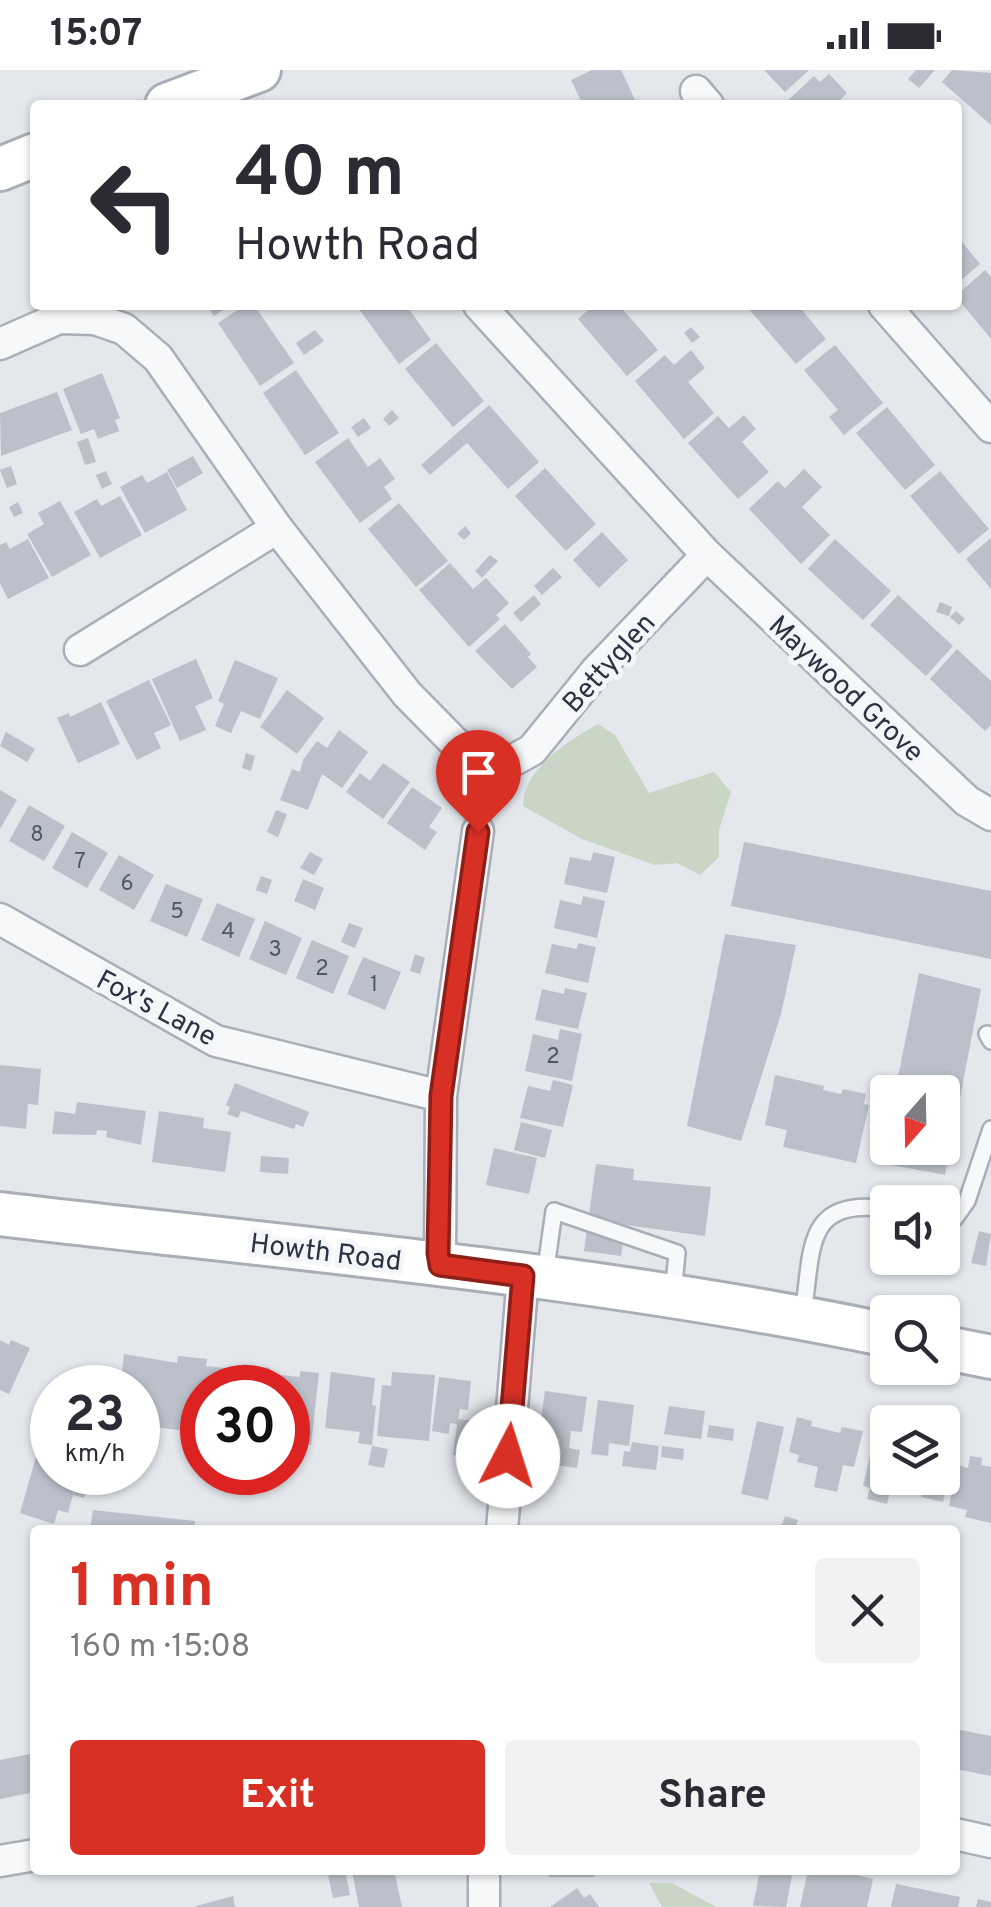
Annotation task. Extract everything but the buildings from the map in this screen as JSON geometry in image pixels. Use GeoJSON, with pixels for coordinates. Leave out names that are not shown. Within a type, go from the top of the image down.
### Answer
{"type":"FeatureCollection","features":[{"type":"Feature","properties":{"kind":"main road"},"geometry":{"type":"LineString","coordinates":[[180,100],[259,70]]}},
{"type":"Feature","properties":{"kind":"main road"},"geometry":{"type":"LineString","coordinates":[[0,168],[30,157]]}},
{"type":"Feature","properties":{"kind":"main road","name":"Howth Road"},"geometry":{"type":"LineString","coordinates":[[0,1214],[440,1265],[870,1331]]}},
{"type":"Feature","properties":{"kind":"main road"},"geometry":{"type":"LineString","coordinates":[[960,1350],[991,1356]]}},
{"type":"Feature","properties":{"kind":"street"},"geometry":{"type":"LineString","coordinates":[[484,310],[707,555]]}},
{"type":"Feature","properties":{"kind":"street"},"geometry":{"type":"LineString","coordinates":[[888,310],[991,427]]}},
{"type":"Feature","properties":{"kind":"street","name":"Bettyglen"},"geometry":{"type":"LineString","coordinates":[[0,344],[59,318],[94,319],[124,329],[158,358],[276,528],[408,694],[466,754],[491,765],[512,761],[532,750],[597,670],[707,555]]}},
{"type":"Feature","properties":{"kind":"street"},"geometry":{"type":"LineString","coordinates":[[80,650],[276,528]]}},
{"type":"Feature","properties":{"kind":"street","name":"Maywood Grove"},"geometry":{"type":"LineString","coordinates":[[707,555],[967,801],[991,815]]}},
{"type":"Feature","properties":{"kind":"street"},"geometry":{"type":"LineString","coordinates":[[440,1265],[441,1096],[478,832]]}},
{"type":"Feature","properties":{"kind":"street","name":"Fox's Lane"},"geometry":{"type":"LineString","coordinates":[[0,919],[216,1041],[441,1096]]}},
{"type":"Feature","properties":{"kind":"street"},"geometry":{"type":"LineString","coordinates":[[503,1525],[534,1278]]}},
{"type":"Feature","properties":{"kind":"street"},"geometry":{"type":"LineString","coordinates":[[960,1835],[991,1842]]}},
{"type":"Feature","properties":{"kind":"street"},"geometry":{"type":"LineString","coordinates":[[0,1862],[30,1856]]}},
{"type":"Feature","properties":{"kind":"street"},"geometry":{"type":"LineString","coordinates":[[484,1875],[484,1907]]}},
{"type":"Feature","properties":{"kind":"lane"},"geometry":{"type":"LineString","coordinates":[[960,1211],[968,1201],[991,1129]]}},
{"type":"Feature","properties":{"kind":"lane"},"geometry":{"type":"LineString","coordinates":[[802,1318],[816,1234],[825,1218],[838,1210],[870,1208]]}},
{"type":"Feature","properties":{"kind":"lane"},"geometry":{"type":"LineString","coordinates":[[534,1278],[554,1211],[677,1253],[673,1298]]}},
{"type":"Feature","properties":{"kind":"green space"},"geometry":{"type":"Polygon","coordinates":[[[598,724],[615,735],[649,793],[714,772],[731,792],[719,830],[719,857],[700,875],[677,863],[655,865],[582,839],[523,806],[530,780],[539,768],[561,747],[598,724]]]}},
{"type":"Feature","properties":{"kind":"green space"},"geometry":{"type":"Polygon","coordinates":[[[649,1883],[672,1883],[716,1907],[662,1907],[649,1883]]]}},
{"type":"Feature","properties":{"kind":"route"},"geometry":{"type":"LineString","coordinates":[[478,832],[441,1096],[438,1253],[440,1265],[523,1276],[508,1456]]}}]}
